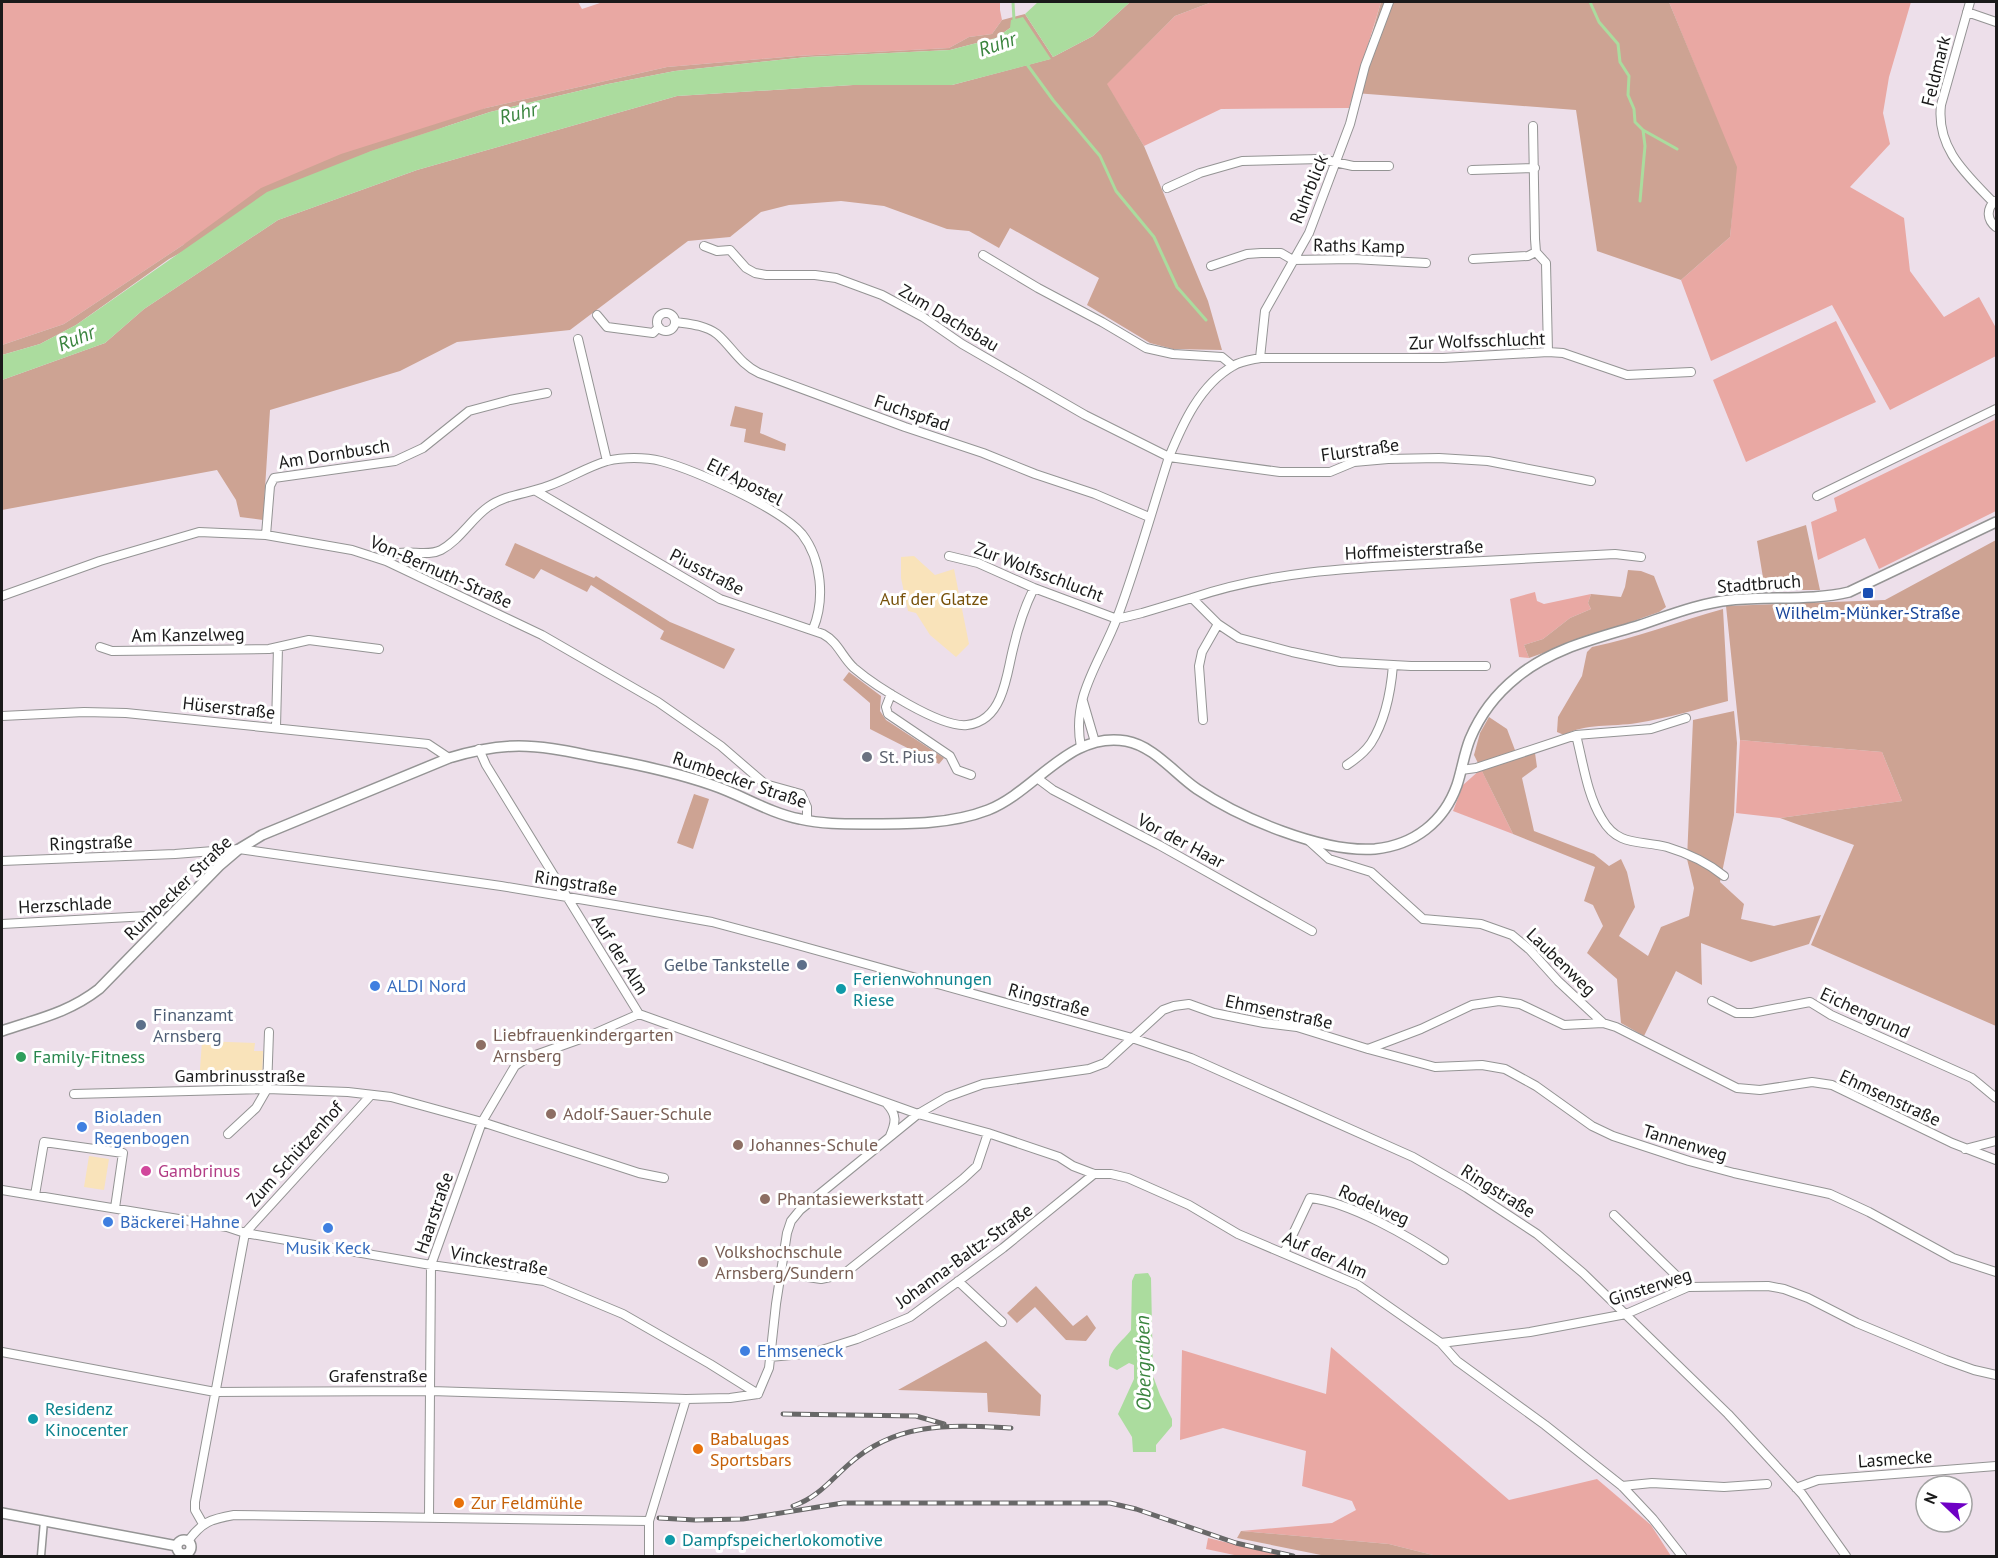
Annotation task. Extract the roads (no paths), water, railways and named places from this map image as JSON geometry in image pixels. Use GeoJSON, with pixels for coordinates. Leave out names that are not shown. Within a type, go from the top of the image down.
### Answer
{"type":"FeatureCollection","features":[{"type":"Feature","properties":{"kind":"street","name":"Ruhrblick"},"geometry":{"type":"LineString","coordinates":[[1260,358],[1265,310],[1309,232],[1337,162],[1350,124],[1365,66],[1389,2]]}},
{"type":"Feature","properties":{"kind":"street","name":"Feldmark"},"geometry":{"type":"LineString","coordinates":[[1970,2],[1941,105],[1941,128],[1945,143],[1954,160],[1995,201],[1990,206],[1989,215],[1996,227]]}},
{"type":"Feature","properties":{"kind":"street"},"geometry":{"type":"LineString","coordinates":[[1967,12],[1996,22]]}},
{"type":"Feature","properties":{"kind":"street"},"geometry":{"type":"LineString","coordinates":[[1533,126],[1536,252],[1546,263],[1548,352]]}},
{"type":"Feature","properties":{"kind":"street"},"geometry":{"type":"LineString","coordinates":[[1167,188],[1200,173],[1242,161],[1321,159],[1353,166],[1389,166]]}},
{"type":"Feature","properties":{"kind":"street"},"geometry":{"type":"LineString","coordinates":[[1472,170],[1534,168]]}},
{"type":"Feature","properties":{"kind":"street","name":"Zum Dachsbau"},"geometry":{"type":"LineString","coordinates":[[704,246],[717,251],[730,250],[755,273],[766,275],[815,274],[836,278],[882,295],[1066,405],[1169,457]]}},
{"type":"Feature","properties":{"kind":"street"},"geometry":{"type":"LineString","coordinates":[[1473,259],[1528,256],[1536,252]]}},
{"type":"Feature","properties":{"kind":"street","name":"Raths Kamp"},"geometry":{"type":"LineString","coordinates":[[1211,266],[1254,253],[1281,253],[1293,260],[1353,259],[1425,263]]}},
{"type":"Feature","properties":{"kind":"street"},"geometry":{"type":"LineString","coordinates":[[983,255],[1146,348],[1173,354],[1222,357],[1233,366],[1260,358]]}},
{"type":"Feature","properties":{"kind":"street","name":"Fuchspfad"},"geometry":{"type":"LineString","coordinates":[[664,312],[672,314],[676,322],[670,330],[664,331],[659,327],[657,318],[664,312]]}},
{"type":"Feature","properties":{"kind":"street","name":"Fuchspfad"},"geometry":{"type":"LineString","coordinates":[[597,315],[607,327],[616,330],[653,333],[659,327]]}},
{"type":"Feature","properties":{"kind":"street","name":"Fuchspfad"},"geometry":{"type":"LineString","coordinates":[[676,322],[694,324],[716,333],[741,361],[759,373],[1095,494],[1149,517]]}},
{"type":"Feature","properties":{"kind":"street"},"geometry":{"type":"LineString","coordinates":[[578,339],[607,461]]}},
{"type":"Feature","properties":{"kind":"street","name":"Zur Wolfsschlucht"},"geometry":{"type":"LineString","coordinates":[[1260,358],[1443,358],[1548,352],[1563,354],[1628,375],[1691,372]]}},
{"type":"Feature","properties":{"kind":"street","name":"Zur Wolfsschlucht"},"geometry":{"type":"LineString","coordinates":[[1081,747],[1078,724],[1083,701],[1094,667],[1117,619],[1169,457],[1179,432],[1198,400],[1214,381],[1233,366]]}},
{"type":"Feature","properties":{"kind":"street","name":"Am Dornbusch"},"geometry":{"type":"LineString","coordinates":[[266,535],[270,486],[274,478],[405,458],[423,448],[469,411],[547,393]]}},
{"type":"Feature","properties":{"kind":"street"},"geometry":{"type":"LineString","coordinates":[[1817,496],[1996,409]]}},
{"type":"Feature","properties":{"kind":"street","name":"Flurstraße"},"geometry":{"type":"LineString","coordinates":[[1169,457],[1241,468],[1290,472],[1330,472],[1354,462],[1388,459],[1478,460],[1591,481]]}},
{"type":"Feature","properties":{"kind":"street","name":"Elf Apostel"},"geometry":{"type":"LineString","coordinates":[[386,561],[390,555],[397,553],[429,553],[441,550],[488,507],[510,496],[536,491],[607,461],[634,459],[658,461],[744,496],[788,522],[802,534],[808,543],[819,578],[820,603],[813,629]]}},
{"type":"Feature","properties":{"kind":"street","name":"Piusstraße"},"geometry":{"type":"LineString","coordinates":[[536,491],[720,599],[813,629],[831,639],[853,667],[891,694],[926,712],[962,725],[976,723],[988,717],[997,705],[1004,688],[1021,616],[1034,588]]}},
{"type":"Feature","properties":{"kind":"street","name":"Stadtbruch"},"geometry":{"type":"LineString","coordinates":[[1521,674],[1540,660],[1564,650],[1705,604],[1737,599],[1827,596],[1850,592],[1996,522]]}},
{"type":"Feature","properties":{"kind":"street","name":"Von-Bernuth-Straße"},"geometry":{"type":"LineString","coordinates":[[2,596],[100,561],[199,532],[241,532],[346,548],[386,561],[542,635],[648,695],[721,746],[765,784],[801,794],[807,807],[807,820]]}},
{"type":"Feature","properties":{"kind":"street","name":"Hoffmeisterstraße"},"geometry":{"type":"LineString","coordinates":[[1192,598],[1215,590],[1271,577],[1353,568],[1615,554],[1641,557]]}},
{"type":"Feature","properties":{"kind":"street","name":"Zur Wolfsschlucht"},"geometry":{"type":"LineString","coordinates":[[949,556],[978,563],[1034,588],[1117,619]]}},
{"type":"Feature","properties":{"kind":"street"},"geometry":{"type":"LineString","coordinates":[[1117,619],[1143,614],[1192,598],[1218,624],[1239,638],[1292,652],[1340,662],[1486,666]]}},
{"type":"Feature","properties":{"kind":"street"},"geometry":{"type":"LineString","coordinates":[[1203,720],[1198,666],[1202,652],[1218,624]]}},
{"type":"Feature","properties":{"kind":"street","name":"Am Kanzelweg"},"geometry":{"type":"LineString","coordinates":[[100,647],[112,651],[278,647],[309,640],[379,649]]}},
{"type":"Feature","properties":{"kind":"street"},"geometry":{"type":"LineString","coordinates":[[276,728],[278,647]]}},
{"type":"Feature","properties":{"kind":"street"},"geometry":{"type":"LineString","coordinates":[[1347,765],[1360,756],[1371,743],[1391,682],[1393,665]]}},
{"type":"Feature","properties":{"kind":"street","name":"Rumbecker Straße"},"geometry":{"type":"LineString","coordinates":[[2,1031],[56,1015],[99,990],[219,866],[239,849],[262,835],[449,758],[479,749],[519,746],[545,748],[636,764],[694,779],[779,813],[807,820],[867,824],[955,819],[986,810],[1002,804],[1081,747],[1095,742],[1122,741],[1138,745],[1156,756],[1195,787],[1220,803],[1308,840],[1361,849],[1387,847],[1408,840],[1427,829],[1439,818],[1456,787],[1470,738],[1491,703],[1521,674]]}},
{"type":"Feature","properties":{"kind":"street"},"geometry":{"type":"LineString","coordinates":[[891,694],[886,707],[888,714],[950,756],[957,770],[971,775]]}},
{"type":"Feature","properties":{"kind":"street"},"geometry":{"type":"LineString","coordinates":[[1083,701],[1095,742]]}},
{"type":"Feature","properties":{"kind":"street","name":"Hüserstraße"},"geometry":{"type":"LineString","coordinates":[[2,716],[84,712],[126,713],[428,744],[449,758]]}},
{"type":"Feature","properties":{"kind":"street"},"geometry":{"type":"LineString","coordinates":[[1461,770],[1476,768],[1576,735],[1651,729],[1686,718]]}},
{"type":"Feature","properties":{"kind":"street"},"geometry":{"type":"LineString","coordinates":[[1576,735],[1595,804],[1602,820],[1613,834],[1626,841],[1673,849],[1706,863],[1724,876]]}},
{"type":"Feature","properties":{"kind":"street","name":"Auf der Alm"},"geometry":{"type":"LineString","coordinates":[[479,749],[486,765],[639,1014],[918,1114],[988,1133],[1059,1157],[1073,1166],[1094,1174],[1112,1174],[1128,1178],[1189,1205],[1238,1234],[1358,1285],[1441,1343],[1458,1361],[1545,1425],[1622,1486],[1653,1519],[1682,1557]]}},
{"type":"Feature","properties":{"kind":"street","name":"Vor der Haar"},"geometry":{"type":"LineString","coordinates":[[1037,778],[1053,790],[1159,845],[1312,931]]}},
{"type":"Feature","properties":{"kind":"street","name":"Laubenweg"},"geometry":{"type":"LineString","coordinates":[[1308,840],[1329,859],[1371,872],[1423,919],[1481,924],[1512,935],[1603,1023]]}},
{"type":"Feature","properties":{"kind":"street","name":"Ringstraße"},"geometry":{"type":"LineString","coordinates":[[2,861],[239,849],[501,886],[711,922],[1132,1038],[1226,1073],[1423,1162],[1505,1211],[1557,1249],[1728,1414],[1796,1488],[1846,1557]]}},
{"type":"Feature","properties":{"kind":"street","name":"Herzschlade"},"geometry":{"type":"LineString","coordinates":[[2,924],[148,916],[165,922]]}},
{"type":"Feature","properties":{"kind":"street","name":"Ehmsenstraße"},"geometry":{"type":"LineString","coordinates":[[758,1394],[769,1368],[790,1221],[807,1204],[918,1114],[947,1097],[983,1084],[1089,1069],[1105,1063],[1154,1018],[1174,1006],[1189,1004],[1214,1013],[1297,1027],[1368,1049],[1421,1029],[1472,1005],[1507,1001],[1520,1004],[1557,1023],[1569,1026],[1603,1023],[1737,1088],[1760,1090],[1812,1082],[1832,1085],[1965,1149],[1996,1160]]}},
{"type":"Feature","properties":{"kind":"street","name":"Eichengrund"},"geometry":{"type":"LineString","coordinates":[[1712,1001],[1736,1013],[1752,1013],[1810,1002],[1831,1015],[1972,1078],[1996,1098]]}},
{"type":"Feature","properties":{"kind":"street","name":"Haarstraße"},"geometry":{"type":"LineString","coordinates":[[429,1517],[431,1264],[482,1122],[515,1066],[527,1058],[589,1036],[639,1014]]}},
{"type":"Feature","properties":{"kind":"street"},"geometry":{"type":"LineString","coordinates":[[228,1134],[256,1108],[267,1089],[269,1032]]}},
{"type":"Feature","properties":{"kind":"street","name":"Tannenweg"},"geometry":{"type":"LineString","coordinates":[[1368,1049],[1435,1067],[1482,1065],[1505,1069],[1528,1081],[1592,1126],[1613,1136],[1723,1170],[1830,1194],[1869,1212],[1953,1258],[1996,1272]]}},
{"type":"Feature","properties":{"kind":"street","name":"Gambrinusstraße"},"geometry":{"type":"LineString","coordinates":[[74,1094],[267,1089],[371,1095]]}},
{"type":"Feature","properties":{"kind":"street"},"geometry":{"type":"LineString","coordinates":[[371,1095],[392,1097],[482,1122],[639,1173],[664,1178]]}},
{"type":"Feature","properties":{"kind":"street","name":"Zum Schützenhof"},"geometry":{"type":"LineString","coordinates":[[202,1524],[195,1510],[195,1502],[245,1233],[371,1095]]}},
{"type":"Feature","properties":{"kind":"street"},"geometry":{"type":"LineString","coordinates":[[886,1102],[896,1118],[890,1137]]}},
{"type":"Feature","properties":{"kind":"street"},"geometry":{"type":"LineString","coordinates":[[781,1273],[821,1279],[844,1274],[970,1173],[977,1166],[988,1133]]}},
{"type":"Feature","properties":{"kind":"street"},"geometry":{"type":"LineString","coordinates":[[1965,1149],[1996,1141]]}},
{"type":"Feature","properties":{"kind":"street"},"geometry":{"type":"LineString","coordinates":[[35,1195],[44,1142],[123,1153],[115,1208]]}},
{"type":"Feature","properties":{"kind":"street","name":"Johanna-Baltz-Straße"},"geometry":{"type":"LineString","coordinates":[[770,1357],[812,1353],[857,1339],[910,1317],[1011,1242],[1094,1174]]}},
{"type":"Feature","properties":{"kind":"street","name":"Vinckestraße"},"geometry":{"type":"LineString","coordinates":[[2,1190],[227,1227],[245,1233],[544,1281],[623,1314],[758,1394]]}},
{"type":"Feature","properties":{"kind":"street","name":"Rodelweg"},"geometry":{"type":"LineString","coordinates":[[1284,1253],[1310,1198],[1327,1200],[1371,1219],[1413,1239],[1444,1260]]}},
{"type":"Feature","properties":{"kind":"street"},"geometry":{"type":"LineString","coordinates":[[1614,1215],[1688,1287]]}},
{"type":"Feature","properties":{"kind":"street"},"geometry":{"type":"LineString","coordinates":[[958,1281],[1002,1322]]}},
{"type":"Feature","properties":{"kind":"street","name":"Ginsterweg"},"geometry":{"type":"LineString","coordinates":[[1441,1343],[1530,1332],[1626,1314],[1688,1287],[1768,1286],[1784,1289],[1900,1341],[1974,1370],[1996,1375]]}},
{"type":"Feature","properties":{"kind":"street","name":"Grafenstraße"},"geometry":{"type":"LineString","coordinates":[[2,1352],[215,1392],[431,1391],[686,1399],[730,1398],[758,1394]]}},
{"type":"Feature","properties":{"kind":"street"},"geometry":{"type":"LineString","coordinates":[[649,1557],[649,1521],[686,1399]]}},
{"type":"Feature","properties":{"kind":"street","name":"Lasmecke"},"geometry":{"type":"LineString","coordinates":[[1796,1488],[1818,1480],[1996,1466]]}},
{"type":"Feature","properties":{"kind":"street"},"geometry":{"type":"LineString","coordinates":[[1622,1486],[1652,1483],[1724,1487],[1767,1484]]}},
{"type":"Feature","properties":{"kind":"street"},"geometry":{"type":"LineString","coordinates":[[2,1513],[177,1546]]}},
{"type":"Feature","properties":{"kind":"street"},"geometry":{"type":"LineString","coordinates":[[188,1541],[202,1524],[234,1515],[649,1521]]}},
{"type":"Feature","properties":{"kind":"street"},"geometry":{"type":"LineString","coordinates":[[41,1557],[44,1521]]}},
{"type":"Feature","properties":{"kind":"street"},"geometry":{"type":"LineString","coordinates":[[181,1540],[188,1541],[191,1549],[184,1555],[178,1552],[177,1546],[181,1540]]}},
{"type":"Feature","properties":{"kind":"water"},"geometry":{"type":"Polygon","coordinates":[[[1038,2],[1130,2],[1093,36],[1053,57],[1025,14],[1038,2]]]}},
{"type":"Feature","properties":{"kind":"water","name":"Ruhr"},"geometry":{"type":"Polygon","coordinates":[[[1023,17],[1051,59],[952,85],[853,85],[677,96],[417,170],[278,220],[144,309],[105,343],[2,380],[2,355],[40,344],[76,325],[267,192],[371,151],[490,112],[608,84],[675,71],[807,57],[950,50],[996,38],[1010,28],[1011,20],[1023,17]]]}},
{"type":"Feature","properties":{"kind":"water","name":"Obergraben"},"geometry":{"type":"Polygon","coordinates":[[[1148,1273],[1151,1278],[1153,1376],[1172,1419],[1172,1426],[1156,1445],[1156,1452],[1133,1452],[1132,1437],[1118,1414],[1134,1379],[1134,1365],[1129,1363],[1117,1370],[1109,1366],[1109,1360],[1113,1351],[1131,1330],[1132,1281],[1135,1274],[1148,1273]]]}},
{"type":"Feature","properties":{"kind":"waterway","name":"Ruhr"},"geometry":{"type":"LineString","coordinates":[[1013,2],[1014,20]]}},
{"type":"Feature","properties":{"kind":"waterway"},"geometry":{"type":"LineString","coordinates":[[1590,2],[1599,22],[1618,44],[1620,62],[1629,76],[1628,95],[1634,109],[1635,122],[1643,130],[1645,146],[1640,201]]}},
{"type":"Feature","properties":{"kind":"waterway"},"geometry":{"type":"LineString","coordinates":[[1026,63],[1053,100],[1100,156],[1116,191],[1154,237],[1177,287],[1206,320]]}},
{"type":"Feature","properties":{"kind":"waterway"},"geometry":{"type":"LineString","coordinates":[[1643,130],[1677,149]]}},
{"type":"Feature","properties":{"kind":"railway"},"geometry":{"type":"LineString","coordinates":[[783,1414],[916,1416],[944,1424]]}},
{"type":"Feature","properties":{"kind":"railway"},"geometry":{"type":"LineString","coordinates":[[793,1506],[816,1494],[848,1465],[885,1440],[905,1433],[945,1427],[1011,1428]]}},
{"type":"Feature","properties":{"kind":"railway"},"geometry":{"type":"LineString","coordinates":[[659,1518],[743,1519],[843,1503],[1110,1503],[1136,1509],[1236,1543],[1293,1556]]}},
{"type":"Feature","properties":{"kind":"place","name":"Wilhelm-Münker-Straße"},"geometry":{"type":"Point","coordinates":[1868,593]}},
{"type":"Feature","properties":{"kind":"place","name":"St. Pius"},"geometry":{"type":"Point","coordinates":[867,757]}},
{"type":"Feature","properties":{"kind":"place","name":"Gelbe Tankstelle"},"geometry":{"type":"Point","coordinates":[802,965]}},
{"type":"Feature","properties":{"kind":"place","name":"ALDI Nord"},"geometry":{"type":"Point","coordinates":[375,986]}},
{"type":"Feature","properties":{"kind":"place","name":"Ferienwohnungen Riese"},"geometry":{"type":"Point","coordinates":[841,989]}},
{"type":"Feature","properties":{"kind":"place","name":"Finanzamt Arnsberg"},"geometry":{"type":"Point","coordinates":[141,1025]}},
{"type":"Feature","properties":{"kind":"place","name":"Liebfrauenkindergarten Arnsberg"},"geometry":{"type":"Point","coordinates":[481,1045]}},
{"type":"Feature","properties":{"kind":"place","name":"Family-Fitness"},"geometry":{"type":"Point","coordinates":[21,1057]}},
{"type":"Feature","properties":{"kind":"place","name":"Adolf-Sauer-Schule"},"geometry":{"type":"Point","coordinates":[551,1114]}},
{"type":"Feature","properties":{"kind":"place","name":"Bioladen Regenbogen"},"geometry":{"type":"Point","coordinates":[82,1127]}},
{"type":"Feature","properties":{"kind":"place","name":"Johannes-Schule"},"geometry":{"type":"Point","coordinates":[738,1145]}},
{"type":"Feature","properties":{"kind":"place","name":"Gambrinus"},"geometry":{"type":"Point","coordinates":[146,1171]}},
{"type":"Feature","properties":{"kind":"place","name":"Phantasiewerkstatt"},"geometry":{"type":"Point","coordinates":[765,1199]}},
{"type":"Feature","properties":{"kind":"place","name":"Bäckerei Hahne"},"geometry":{"type":"Point","coordinates":[108,1222]}},
{"type":"Feature","properties":{"kind":"place","name":"Musik Keck"},"geometry":{"type":"Point","coordinates":[328,1228]}},
{"type":"Feature","properties":{"kind":"place","name":"Volkshochschule Arnsberg/Sundern"},"geometry":{"type":"Point","coordinates":[703,1262]}},
{"type":"Feature","properties":{"kind":"place","name":"Ehmseneck"},"geometry":{"type":"Point","coordinates":[745,1351]}},
{"type":"Feature","properties":{"kind":"place","name":"Residenz Kinocenter"},"geometry":{"type":"Point","coordinates":[33,1419]}},
{"type":"Feature","properties":{"kind":"place","name":"Babalugas Sportsbars"},"geometry":{"type":"Point","coordinates":[698,1449]}},
{"type":"Feature","properties":{"kind":"place","name":"Zur Feldmühle"},"geometry":{"type":"Point","coordinates":[459,1503]}},
{"type":"Feature","properties":{"kind":"place","name":"Dampfspeicherlokomotive"},"geometry":{"type":"Point","coordinates":[670,1540]}},
{"type":"Feature","properties":{"kind":"park label","name":"Auf der Glatze"},"geometry":{"type":"Point","coordinates":[934,599]}}]}
